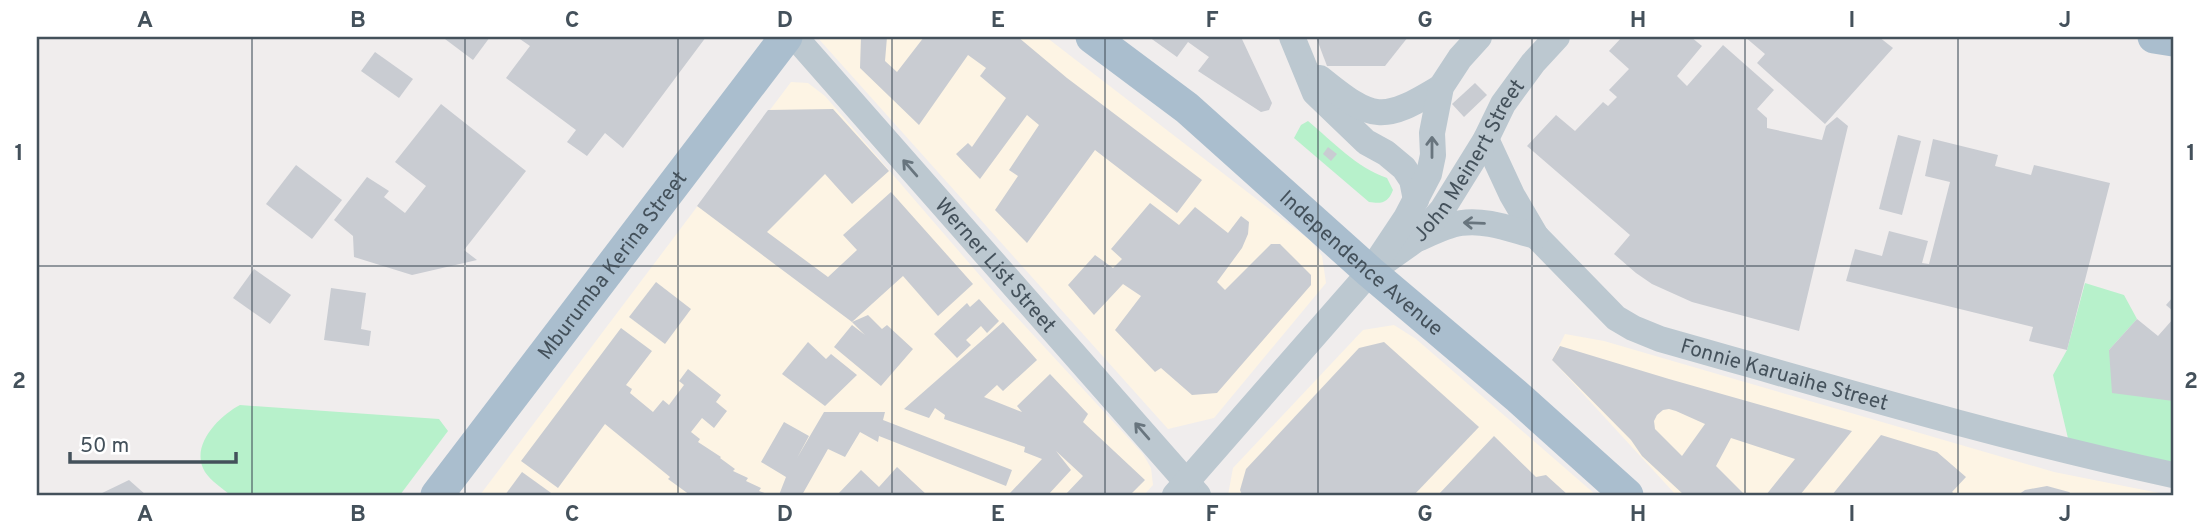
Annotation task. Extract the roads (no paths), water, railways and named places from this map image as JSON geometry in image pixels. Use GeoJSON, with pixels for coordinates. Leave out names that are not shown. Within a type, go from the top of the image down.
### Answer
{"type":"FeatureCollection","features":[{"type":"Feature","properties":{"kind":"main road","name":"Mburumba Kerina Street"},"geometry":{"type":"LineString","coordinates":[[437,495],[786,37]]}},
{"type":"Feature","properties":{"kind":"main road","name":"Independence Avenue"},"geometry":{"type":"LineString","coordinates":[[1091,37],[1187,108],[1370,272],[1519,398],[1627,495]]}},
{"type":"Feature","properties":{"kind":"main road"},"geometry":{"type":"LineString","coordinates":[[2154,37],[2173,40]]}},
{"type":"Feature","properties":{"kind":"street","name":"Werner List Street"},"geometry":{"type":"LineString","coordinates":[[795,37],[1186,491]]}},
{"type":"Feature","properties":{"kind":"street"},"geometry":{"type":"LineString","coordinates":[[1292,37],[1315,93],[1366,142],[1404,168],[1412,180],[1416,200]]}},
{"type":"Feature","properties":{"kind":"street","name":"John Meinert Street"},"geometry":{"type":"LineString","coordinates":[[1186,491],[1370,272],[1416,200],[1429,174],[1433,155],[1432,133],[1441,88],[1460,58],[1479,37]]}},
{"type":"Feature","properties":{"kind":"street","name":"John Meinert Street"},"geometry":{"type":"LineString","coordinates":[[1370,272],[1414,241],[1442,209],[1486,139],[1503,104],[1533,63],[1557,37]]}},
{"type":"Feature","properties":{"kind":"street"},"geometry":{"type":"LineString","coordinates":[[1303,64],[1353,103],[1374,113],[1389,114],[1418,102],[1441,88]]}},
{"type":"Feature","properties":{"kind":"street","name":"Fonnie Karuaihe Street"},"geometry":{"type":"LineString","coordinates":[[1486,139],[1512,195],[1536,236],[1616,318],[1646,334],[2165,481]]}},
{"type":"Feature","properties":{"kind":"street"},"geometry":{"type":"LineString","coordinates":[[1414,241],[1443,228],[1461,223],[1481,222],[1536,236]]}}]}
